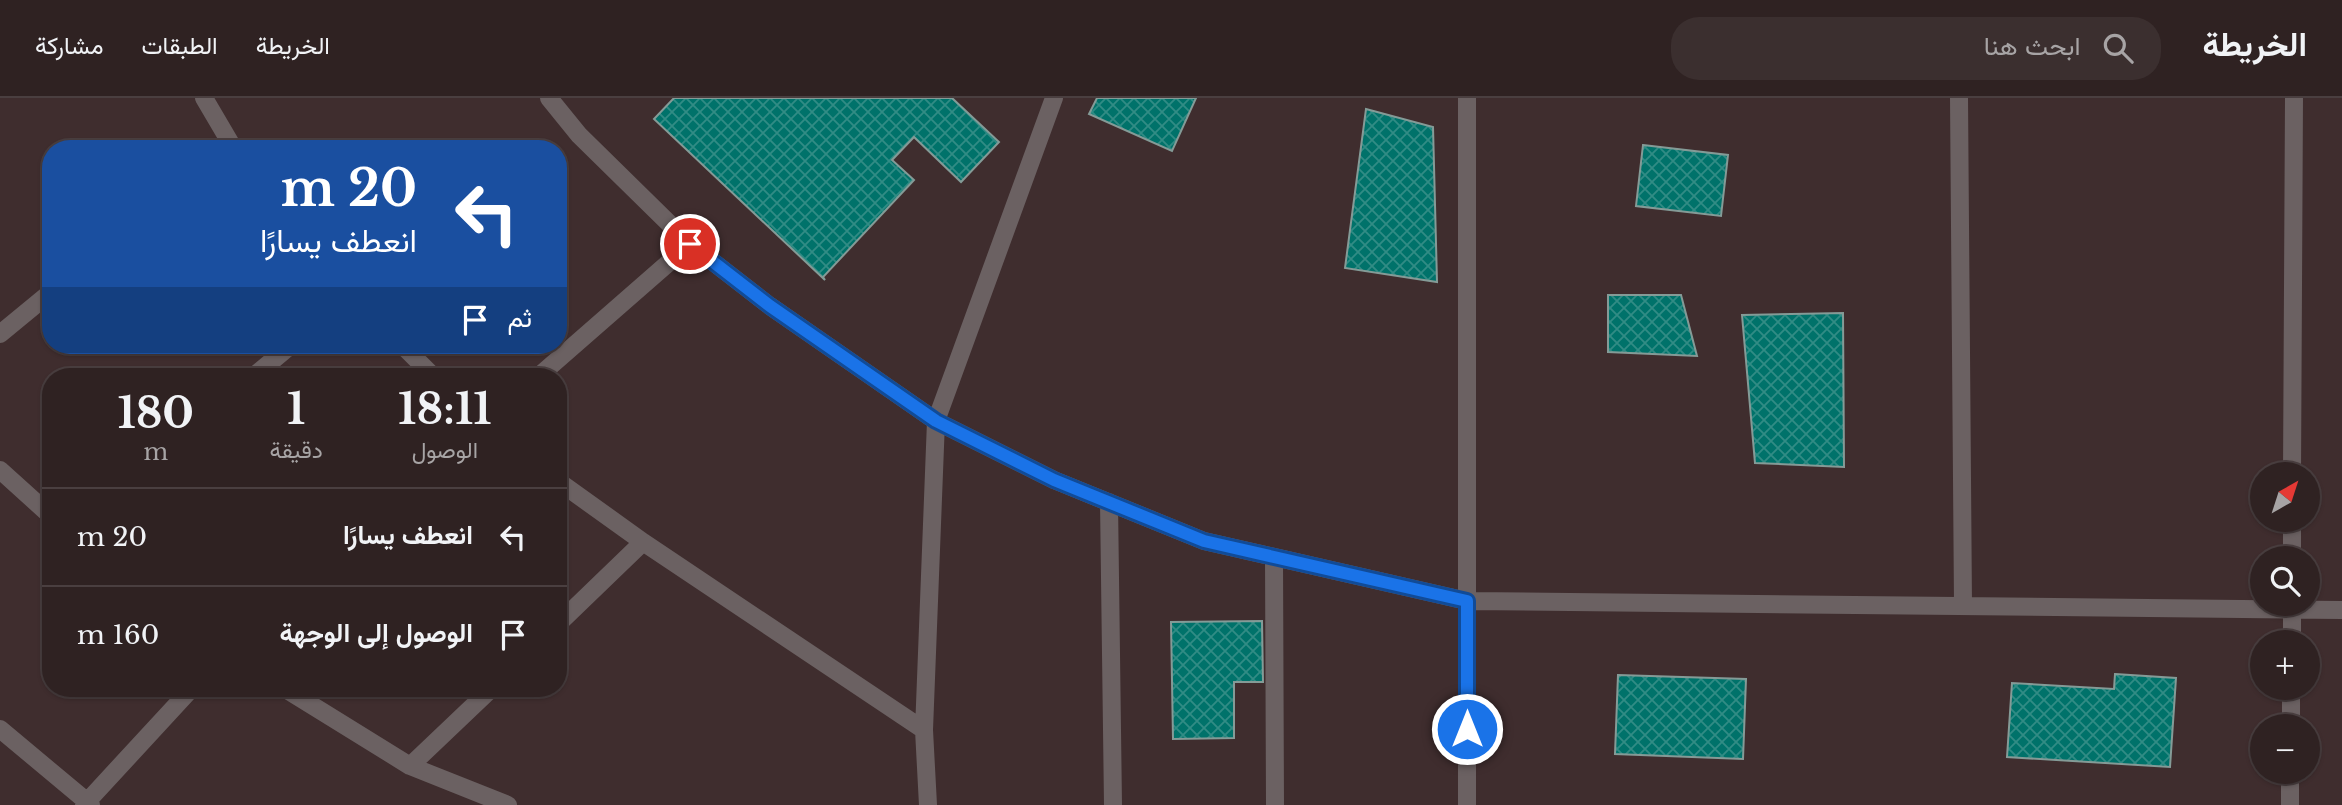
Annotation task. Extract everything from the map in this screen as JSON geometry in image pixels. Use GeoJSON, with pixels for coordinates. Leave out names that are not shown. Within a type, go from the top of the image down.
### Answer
{"type":"FeatureCollection","features":[{"type":"Feature","properties":{"kind":"street"},"geometry":{"type":"LineString","coordinates":[[204,98],[225,140]]}},
{"type":"Feature","properties":{"kind":"street"},"geometry":{"type":"LineString","coordinates":[[549,98],[579,135],[690,244],[770,306],[936,421],[1054,480],[1204,541],[1467,601],[2250,607]]}},
{"type":"Feature","properties":{"kind":"street"},"geometry":{"type":"LineString","coordinates":[[928,805],[924,730],[936,421],[1054,98]]}},
{"type":"Feature","properties":{"kind":"street"},"geometry":{"type":"LineString","coordinates":[[1467,805],[1468,98]]}},
{"type":"Feature","properties":{"kind":"street"},"geometry":{"type":"LineString","coordinates":[[1959,98],[1963,605]]}},
{"type":"Feature","properties":{"kind":"street"},"geometry":{"type":"LineString","coordinates":[[2292,462],[2294,98]]}},
{"type":"Feature","properties":{"kind":"street"},"geometry":{"type":"LineString","coordinates":[[567,352],[690,244]]}},
{"type":"Feature","properties":{"kind":"street"},"geometry":{"type":"LineString","coordinates":[[0,334],[42,299]]}},
{"type":"Feature","properties":{"kind":"street"},"geometry":{"type":"LineString","coordinates":[[264,368],[280,354]]}},
{"type":"Feature","properties":{"kind":"street"},"geometry":{"type":"LineString","coordinates":[[411,354],[425,368]]}},
{"type":"Feature","properties":{"kind":"street"},"geometry":{"type":"LineString","coordinates":[[548,368],[564,354]]}},
{"type":"Feature","properties":{"kind":"street"},"geometry":{"type":"LineString","coordinates":[[0,470],[42,508]]}},
{"type":"Feature","properties":{"kind":"street"},"geometry":{"type":"LineString","coordinates":[[567,487],[643,542],[924,730]]}},
{"type":"Feature","properties":{"kind":"street"},"geometry":{"type":"LineString","coordinates":[[1108,502],[1113,805]]}},
{"type":"Feature","properties":{"kind":"street"},"geometry":{"type":"LineString","coordinates":[[567,615],[643,542]]}},
{"type":"Feature","properties":{"kind":"street"},"geometry":{"type":"LineString","coordinates":[[1274,558],[1275,805]]}},
{"type":"Feature","properties":{"kind":"street"},"geometry":{"type":"LineString","coordinates":[[2320,609],[2342,610]]}},
{"type":"Feature","properties":{"kind":"street"},"geometry":{"type":"LineString","coordinates":[[0,729],[87,804],[184,697]]}},
{"type":"Feature","properties":{"kind":"street"},"geometry":{"type":"LineString","coordinates":[[299,697],[410,766],[508,805]]}},
{"type":"Feature","properties":{"kind":"street"},"geometry":{"type":"LineString","coordinates":[[410,766],[483,697]]}},
{"type":"Feature","properties":{"kind":"street"},"geometry":{"type":"LineString","coordinates":[[2290,784],[2290,805]]}},
{"type":"Feature","properties":{"kind":"building"},"geometry":{"type":"Polygon","coordinates":[[[674,98],[952,98],[999,142],[961,182],[914,137],[892,160],[914,180],[823,277],[825,280],[654,119],[674,98]]]}},
{"type":"Feature","properties":{"kind":"building"},"geometry":{"type":"Polygon","coordinates":[[[1097,98],[1196,98],[1172,151],[1089,114],[1097,98]]]}},
{"type":"Feature","properties":{"kind":"building"},"geometry":{"type":"Polygon","coordinates":[[[1366,109],[1433,127],[1437,282],[1345,268],[1366,109]]]}},
{"type":"Feature","properties":{"kind":"building"},"geometry":{"type":"Polygon","coordinates":[[[1643,145],[1728,155],[1721,216],[1636,206],[1643,145]]]}},
{"type":"Feature","properties":{"kind":"building"},"geometry":{"type":"Polygon","coordinates":[[[1608,295],[1681,295],[1697,356],[1608,352],[1608,295]]]}},
{"type":"Feature","properties":{"kind":"building"},"geometry":{"type":"Polygon","coordinates":[[[1843,313],[1844,467],[1755,463],[1742,315],[1843,313]]]}},
{"type":"Feature","properties":{"kind":"building"},"geometry":{"type":"Polygon","coordinates":[[[1262,621],[1263,682],[1234,682],[1234,738],[1173,739],[1171,622],[1262,621]]]}},
{"type":"Feature","properties":{"kind":"building"},"geometry":{"type":"Polygon","coordinates":[[[2115,674],[2176,678],[2170,767],[2007,757],[2012,683],[2114,689],[2115,674]]]}},
{"type":"Feature","properties":{"kind":"building"},"geometry":{"type":"Polygon","coordinates":[[[1618,675],[1746,679],[1743,759],[1615,754],[1618,675]]]}},
{"type":"Feature","properties":{"kind":"route"},"geometry":{"type":"LineString","coordinates":[[690,244],[770,306],[936,421],[1054,480],[1204,541],[1467,601],[1467,729]]}}]}
